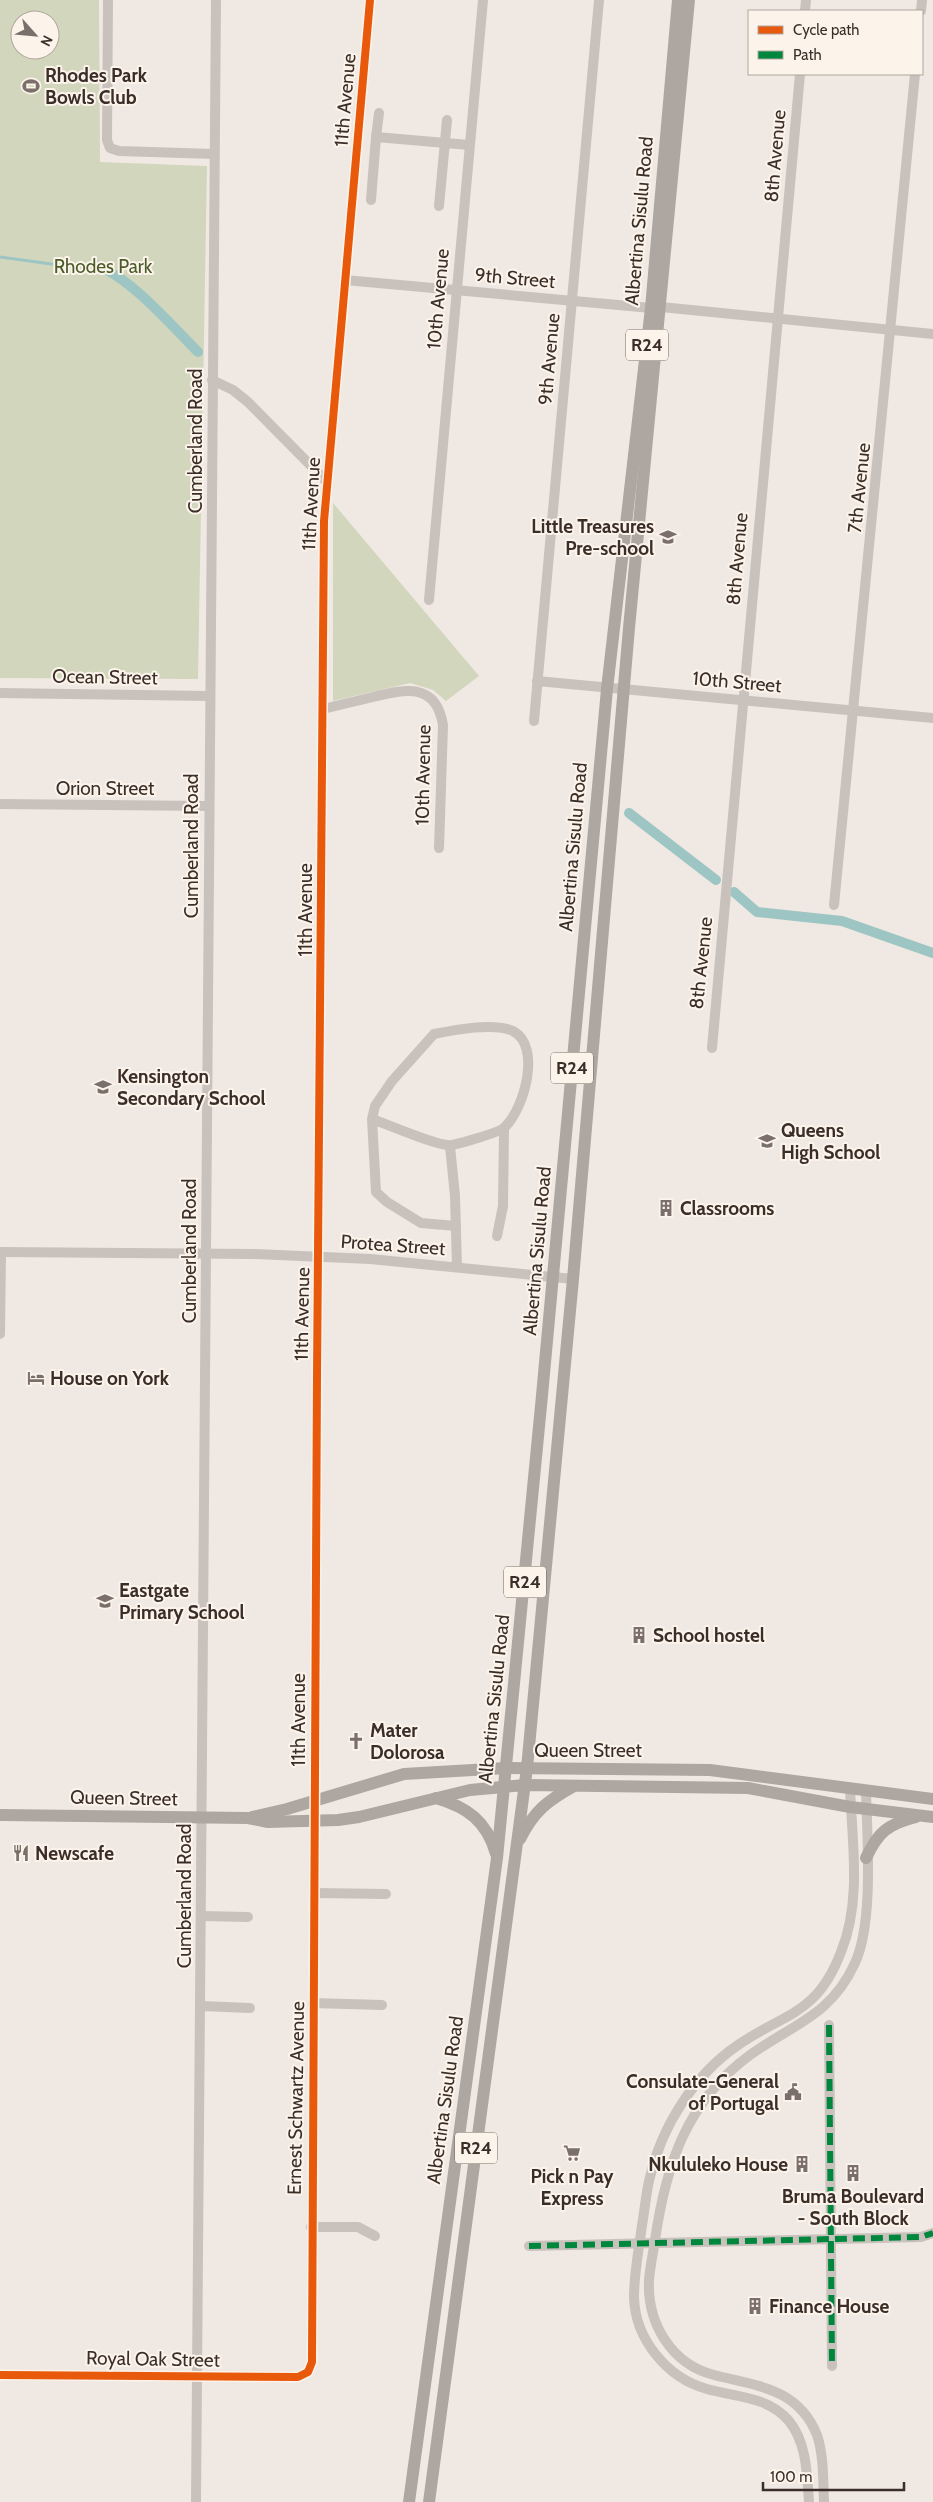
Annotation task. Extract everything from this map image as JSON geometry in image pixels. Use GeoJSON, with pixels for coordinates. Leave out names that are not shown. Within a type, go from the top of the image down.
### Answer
{"type":"FeatureCollection","features":[{"type":"Feature","properties":{"kind":"main road","name":"Albertina Sisulu Road"},"geometry":{"type":"LineString","coordinates":[[429,2502],[514,1850],[527,1768],[573,1279],[656,307],[678,0]]}},
{"type":"Feature","properties":{"kind":"main road","name":"Albertina Sisulu Road"},"geometry":{"type":"LineString","coordinates":[[409,2502],[497,1858],[553,1277],[606,689],[656,307],[689,0]]}},
{"type":"Feature","properties":{"kind":"main road","name":"Queen Street"},"geometry":{"type":"LineString","coordinates":[[248,1818],[314,1801],[404,1774],[507,1768],[710,1770],[933,1799]]}},
{"type":"Feature","properties":{"kind":"main road","name":"Queen Street"},"geometry":{"type":"LineString","coordinates":[[0,1816],[248,1818],[268,1822],[315,1821],[360,1817],[470,1790],[525,1785],[748,1788],[866,1809],[928,1816]]}},
{"type":"Feature","properties":{"kind":"main road"},"geometry":{"type":"LineString","coordinates":[[514,1850],[534,1814],[549,1801],[574,1786]]}},
{"type":"Feature","properties":{"kind":"main road"},"geometry":{"type":"LineString","coordinates":[[436,1798],[464,1809],[480,1820],[493,1842],[497,1858]]}},
{"type":"Feature","properties":{"kind":"main road"},"geometry":{"type":"LineString","coordinates":[[866,1858],[876,1839],[884,1831],[898,1822],[928,1816]]}},
{"type":"Feature","properties":{"kind":"street"},"geometry":{"type":"LineString","coordinates":[[108,0],[107,140],[110,148],[119,151],[214,154]]}},
{"type":"Feature","properties":{"kind":"street","name":"Cumberland Road"},"geometry":{"type":"LineString","coordinates":[[196,2502],[216,0]]}},
{"type":"Feature","properties":{"kind":"street","name":"11th Avenue"},"geometry":{"type":"LineString","coordinates":[[315,1821],[326,482],[346,280],[370,0]]}},
{"type":"Feature","properties":{"kind":"street","name":"10th Avenue"},"geometry":{"type":"LineString","coordinates":[[429,600],[483,0]]}},
{"type":"Feature","properties":{"kind":"street","name":"9th Avenue"},"geometry":{"type":"LineString","coordinates":[[534,721],[599,0]]}},
{"type":"Feature","properties":{"kind":"street","name":"8th Avenue"},"geometry":{"type":"LineString","coordinates":[[712,1048],[776,320],[800,75]]}},
{"type":"Feature","properties":{"kind":"street","name":"7th Avenue"},"geometry":{"type":"LineString","coordinates":[[834,905],[855,711],[915,75]]}},
{"type":"Feature","properties":{"kind":"street"},"geometry":{"type":"LineString","coordinates":[[370,200],[379,113]]}},
{"type":"Feature","properties":{"kind":"street"},"geometry":{"type":"LineString","coordinates":[[439,206],[447,120]]}},
{"type":"Feature","properties":{"kind":"street"},"geometry":{"type":"LineString","coordinates":[[376,138],[469,145]]}},
{"type":"Feature","properties":{"kind":"street","name":"9th Street"},"geometry":{"type":"LineString","coordinates":[[346,280],[656,307],[933,334]]}},
{"type":"Feature","properties":{"kind":"street"},"geometry":{"type":"LineString","coordinates":[[212,380],[234,390],[248,402],[326,482]]}},
{"type":"Feature","properties":{"kind":"street","name":"10th Street"},"geometry":{"type":"LineString","coordinates":[[537,681],[606,689],[933,718]]}},
{"type":"Feature","properties":{"kind":"street","name":"10th Avenue"},"geometry":{"type":"LineString","coordinates":[[323,709],[404,690],[419,692],[437,706],[443,725],[439,848]]}},
{"type":"Feature","properties":{"kind":"street","name":"Ocean Street"},"geometry":{"type":"LineString","coordinates":[[0,694],[210,696]]}},
{"type":"Feature","properties":{"kind":"street","name":"Orion Street"},"geometry":{"type":"LineString","coordinates":[[0,804],[209,806]]}},
{"type":"Feature","properties":{"kind":"street"},"geometry":{"type":"LineString","coordinates":[[456,1226],[421,1223],[379,1195],[375,1187],[372,1119],[375,1106],[392,1081],[434,1034],[497,1027],[518,1035],[524,1041],[527,1088],[521,1104],[504,1129],[503,1206],[497,1236]]}},
{"type":"Feature","properties":{"kind":"street"},"geometry":{"type":"LineString","coordinates":[[372,1119],[450,1146],[504,1129]]}},
{"type":"Feature","properties":{"kind":"street"},"geometry":{"type":"LineString","coordinates":[[450,1146],[456,1226],[456,1267]]}},
{"type":"Feature","properties":{"kind":"street"},"geometry":{"type":"LineString","coordinates":[[0,1252],[0,1334]]}},
{"type":"Feature","properties":{"kind":"street","name":"Protea Street"},"geometry":{"type":"LineString","coordinates":[[0,1252],[319,1257],[456,1267],[573,1279]]}},
{"type":"Feature","properties":{"kind":"street"},"geometry":{"type":"LineString","coordinates":[[808,2502],[803,2449],[788,2420],[776,2410],[757,2400],[707,2390],[686,2381],[663,2363],[648,2344],[641,2329],[634,2297],[649,2178],[662,2142],[676,2113],[699,2080],[739,2044],[784,2020],[818,1994],[842,1952],[851,1914],[854,1858],[850,1788]]}},
{"type":"Feature","properties":{"kind":"street"},"geometry":{"type":"LineString","coordinates":[[824,2502],[819,2444],[811,2425],[800,2409],[774,2390],[759,2384],[713,2375],[697,2368],[676,2352],[660,2334],[653,2317],[649,2291],[658,2218],[674,2156],[689,2123],[700,2105],[723,2079],[751,2054],[800,2026],[829,2003],[856,1961],[865,1927],[866,1790]]}},
{"type":"Feature","properties":{"kind":"street","name":"Ernest Schwartz Avenue"},"geometry":{"type":"LineString","coordinates":[[306,2374],[312,2362],[311,2227],[315,1821]]}},
{"type":"Feature","properties":{"kind":"street"},"geometry":{"type":"LineString","coordinates":[[314,1893],[386,1894]]}},
{"type":"Feature","properties":{"kind":"street"},"geometry":{"type":"LineString","coordinates":[[201,1916],[248,1917]]}},
{"type":"Feature","properties":{"kind":"street"},"geometry":{"type":"LineString","coordinates":[[313,2003],[382,2005]]}},
{"type":"Feature","properties":{"kind":"street"},"geometry":{"type":"LineString","coordinates":[[201,2006],[250,2008]]}},
{"type":"Feature","properties":{"kind":"street"},"geometry":{"type":"LineString","coordinates":[[829,2025],[832,2366]]}},
{"type":"Feature","properties":{"kind":"street"},"geometry":{"type":"LineString","coordinates":[[644,2216],[658,2218]]}},
{"type":"Feature","properties":{"kind":"street"},"geometry":{"type":"LineString","coordinates":[[311,2227],[358,2228],[375,2236]]}},
{"type":"Feature","properties":{"kind":"street"},"geometry":{"type":"LineString","coordinates":[[529,2246],[831,2240],[921,2237],[933,2234]]}},
{"type":"Feature","properties":{"kind":"street","name":"Royal Oak Street"},"geometry":{"type":"LineString","coordinates":[[0,2375],[298,2377],[306,2374]]}},
{"type":"Feature","properties":{"kind":"green space","name":"Rhodes Park"},"geometry":{"type":"Polygon","coordinates":[[[0,0],[99,0],[100,162],[207,166],[198,679],[0,678],[0,0]]]}},
{"type":"Feature","properties":{"kind":"green space"},"geometry":{"type":"Polygon","coordinates":[[[333,503],[479,676],[446,701],[433,690],[410,683],[333,701],[333,503]]]}},
{"type":"Feature","properties":{"kind":"waterway"},"geometry":{"type":"LineString","coordinates":[[0,257],[66,266],[96,265]]}},
{"type":"Feature","properties":{"kind":"waterway"},"geometry":{"type":"LineString","coordinates":[[96,265],[109,271],[137,291],[198,352]]}},
{"type":"Feature","properties":{"kind":"waterway"},"geometry":{"type":"LineString","coordinates":[[629,813],[716,880]]}},
{"type":"Feature","properties":{"kind":"waterway"},"geometry":{"type":"LineString","coordinates":[[734,892],[757,912],[842,921],[933,953]]}},
{"type":"Feature","properties":{"kind":"marked path"},"geometry":{"type":"LineString","coordinates":[[829,2025],[832,2366]]}},
{"type":"Feature","properties":{"kind":"marked path"},"geometry":{"type":"LineString","coordinates":[[529,2246],[921,2237],[933,2233]]}},
{"type":"Feature","properties":{"kind":"cycle path"},"geometry":{"type":"LineString","coordinates":[[0,2375],[298,2377],[308,2372],[312,2362],[324,521],[370,0]]}},
{"type":"Feature","properties":{"kind":"place","name":"Rhodes Park Bowls Club"},"geometry":{"type":"Point","coordinates":[31,86]}},
{"type":"Feature","properties":{"kind":"place","name":"Little Treasures Pre-school"},"geometry":{"type":"Point","coordinates":[668,537]}},
{"type":"Feature","properties":{"kind":"place","name":"Kensington Secondary School"},"geometry":{"type":"Point","coordinates":[103,1087]}},
{"type":"Feature","properties":{"kind":"place","name":"Queens High School"},"geometry":{"type":"Point","coordinates":[767,1141]}},
{"type":"Feature","properties":{"kind":"place","name":"Classrooms"},"geometry":{"type":"Point","coordinates":[666,1208]}},
{"type":"Feature","properties":{"kind":"place","name":"House on York"},"geometry":{"type":"Point","coordinates":[36,1378]}},
{"type":"Feature","properties":{"kind":"place","name":"Eastgate Primary School"},"geometry":{"type":"Point","coordinates":[105,1601]}},
{"type":"Feature","properties":{"kind":"place","name":"School hostel"},"geometry":{"type":"Point","coordinates":[639,1635]}},
{"type":"Feature","properties":{"kind":"place","name":"Mater Dolorosa"},"geometry":{"type":"Point","coordinates":[356,1741]}},
{"type":"Feature","properties":{"kind":"place","name":"Newscafe"},"geometry":{"type":"Point","coordinates":[21,1853]}},
{"type":"Feature","properties":{"kind":"place","name":"Consulate-General of Portugal"},"geometry":{"type":"Point","coordinates":[793,2092]}},
{"type":"Feature","properties":{"kind":"place","name":"Pick n Pay Express"},"geometry":{"type":"Point","coordinates":[572,2153]}},
{"type":"Feature","properties":{"kind":"place","name":"Nkululeko House"},"geometry":{"type":"Point","coordinates":[802,2164]}},
{"type":"Feature","properties":{"kind":"place","name":"Bruma Boulevard - South Block"},"geometry":{"type":"Point","coordinates":[853,2173]}},
{"type":"Feature","properties":{"kind":"place","name":"Finance House"},"geometry":{"type":"Point","coordinates":[755,2306]}}]}
